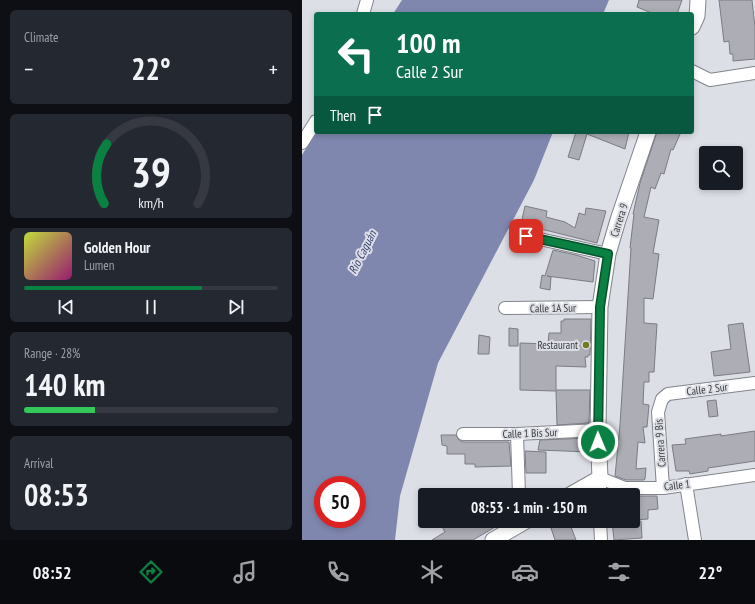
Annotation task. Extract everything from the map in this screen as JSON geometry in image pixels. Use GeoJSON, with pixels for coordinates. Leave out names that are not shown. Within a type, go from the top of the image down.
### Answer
{"type":"FeatureCollection","features":[{"type":"Feature","properties":{"kind":"main road"},"geometry":{"type":"LineString","coordinates":[[694,23],[697,16],[698,0]]}},
{"type":"Feature","properties":{"kind":"main road","name":"Carrera 9"},"geometry":{"type":"LineString","coordinates":[[600,478],[598,430],[600,307],[608,254],[647,134]]}},
{"type":"Feature","properties":{"kind":"main road"},"geometry":{"type":"LineString","coordinates":[[582,488],[600,478]]}},
{"type":"Feature","properties":{"kind":"main road"},"geometry":{"type":"LineString","coordinates":[[494,540],[513,528]]}},
{"type":"Feature","properties":{"kind":"street"},"geometry":{"type":"LineString","coordinates":[[364,12],[367,0]]}},
{"type":"Feature","properties":{"kind":"street"},"geometry":{"type":"LineString","coordinates":[[694,71],[710,80],[755,73]]}},
{"type":"Feature","properties":{"kind":"street"},"geometry":{"type":"LineString","coordinates":[[302,143],[314,124]]}},
{"type":"Feature","properties":{"kind":"street"},"geometry":{"type":"LineString","coordinates":[[526,236],[608,254]]}},
{"type":"Feature","properties":{"kind":"street","name":"Calle 1A Sur"},"geometry":{"type":"LineString","coordinates":[[505,308],[600,307]]}},
{"type":"Feature","properties":{"kind":"street","name":"Calle 2 Sur"},"geometry":{"type":"LineString","coordinates":[[662,399],[668,394],[755,383]]}},
{"type":"Feature","properties":{"kind":"street","name":"Carrera 9 Bis"},"geometry":{"type":"LineString","coordinates":[[662,399],[658,412],[663,488]]}},
{"type":"Feature","properties":{"kind":"street","name":"Calle 1 Bis Sur"},"geometry":{"type":"LineString","coordinates":[[463,434],[516,434],[598,430]]}},
{"type":"Feature","properties":{"kind":"street"},"geometry":{"type":"LineString","coordinates":[[516,434],[518,488]]}},
{"type":"Feature","properties":{"kind":"street","name":"Calle 1"},"geometry":{"type":"LineString","coordinates":[[600,478],[625,488],[663,488],[755,475]]}},
{"type":"Feature","properties":{"kind":"street","name":"Carrera 9"},"geometry":{"type":"LineString","coordinates":[[600,478],[600,488]]}},
{"type":"Feature","properties":{"kind":"street"},"geometry":{"type":"LineString","coordinates":[[686,484],[694,540]]}},
{"type":"Feature","properties":{"kind":"street"},"geometry":{"type":"LineString","coordinates":[[600,528],[601,540]]}},
{"type":"Feature","properties":{"kind":"water"},"geometry":{"type":"Polygon","coordinates":[[[402,0],[609,0],[604,12],[394,12],[402,0]]]}},
{"type":"Feature","properties":{"kind":"water","name":"Río Caguán"},"geometry":{"type":"Polygon","coordinates":[[[315,134],[552,134],[534,180],[438,363],[400,496],[395,540],[302,540],[302,155],[315,134]]]}},
{"type":"Feature","properties":{"kind":"building"},"geometry":{"type":"Polygon","coordinates":[[[639,0],[682,0],[678,12],[649,12],[637,7],[639,0]]]}},
{"type":"Feature","properties":{"kind":"building"},"geometry":{"type":"Polygon","coordinates":[[[719,0],[752,0],[755,27],[755,59],[733,61],[733,54],[730,54],[729,41],[724,42],[719,0]]]}},
{"type":"Feature","properties":{"kind":"building"},"geometry":{"type":"Polygon","coordinates":[[[575,134],[587,134],[579,160],[568,157],[575,134]]]}},
{"type":"Feature","properties":{"kind":"building"},"geometry":{"type":"Polygon","coordinates":[[[587,134],[629,134],[625,149],[587,134]]]}},
{"type":"Feature","properties":{"kind":"building"},"geometry":{"type":"Polygon","coordinates":[[[656,134],[680,134],[673,150],[671,149],[664,174],[661,173],[655,189],[651,187],[644,217],[659,220],[653,253],[659,254],[653,299],[644,298],[644,323],[657,324],[654,372],[649,372],[649,382],[644,382],[643,404],[649,405],[647,427],[643,427],[645,443],[638,442],[636,469],[646,468],[645,479],[626,480],[615,476],[620,425],[630,248],[633,214],[640,183],[656,134]]]}},
{"type":"Feature","properties":{"kind":"building"},"geometry":{"type":"Polygon","coordinates":[[[525,206],[547,211],[546,217],[565,222],[575,228],[579,213],[585,215],[586,208],[606,211],[597,243],[521,224],[525,206]]]}},
{"type":"Feature","properties":{"kind":"building"},"geometry":{"type":"Polygon","coordinates":[[[553,250],[595,261],[593,282],[547,276],[551,277],[550,290],[540,288],[542,275],[545,276],[553,250]]]}},
{"type":"Feature","properties":{"kind":"building"},"geometry":{"type":"Polygon","coordinates":[[[564,319],[591,319],[590,355],[585,357],[586,367],[556,366],[556,390],[590,390],[589,423],[557,425],[556,391],[520,390],[520,343],[548,344],[549,333],[561,333],[561,321],[564,321],[564,319]]]}},
{"type":"Feature","properties":{"kind":"building"},"geometry":{"type":"Polygon","coordinates":[[[743,323],[750,372],[714,376],[711,352],[731,349],[728,325],[743,323]]]}},
{"type":"Feature","properties":{"kind":"building"},"geometry":{"type":"Polygon","coordinates":[[[509,328],[518,329],[518,346],[509,346],[509,328]]]}},
{"type":"Feature","properties":{"kind":"building"},"geometry":{"type":"Polygon","coordinates":[[[479,335],[490,337],[489,354],[478,354],[479,335]]]}},
{"type":"Feature","properties":{"kind":"building"},"geometry":{"type":"Polygon","coordinates":[[[716,400],[718,416],[709,417],[707,401],[716,400]]]}},
{"type":"Feature","properties":{"kind":"building"},"geometry":{"type":"Polygon","coordinates":[[[755,431],[755,461],[708,468],[708,471],[690,474],[689,471],[676,471],[672,445],[686,444],[685,439],[755,431]]]}},
{"type":"Feature","properties":{"kind":"building"},"geometry":{"type":"Polygon","coordinates":[[[441,435],[456,435],[459,440],[463,442],[509,442],[511,466],[475,467],[475,464],[465,464],[465,454],[447,454],[447,446],[442,445],[441,435]]]}},
{"type":"Feature","properties":{"kind":"building"},"geometry":{"type":"Polygon","coordinates":[[[589,438],[590,452],[538,450],[540,440],[589,438]]]}},
{"type":"Feature","properties":{"kind":"building"},"geometry":{"type":"Polygon","coordinates":[[[525,451],[546,452],[546,473],[526,473],[525,451]]]}},
{"type":"Feature","properties":{"kind":"building"},"geometry":{"type":"Polygon","coordinates":[[[640,496],[657,496],[658,509],[648,510],[648,519],[640,520],[640,496]]]}},
{"type":"Feature","properties":{"kind":"building"},"geometry":{"type":"Polygon","coordinates":[[[641,521],[642,538],[614,540],[613,528],[640,528],[641,521]]]}},
{"type":"Feature","properties":{"kind":"building"},"geometry":{"type":"Polygon","coordinates":[[[443,528],[493,528],[473,540],[432,540],[445,532],[443,528]]]}},
{"type":"Feature","properties":{"kind":"building"},"geometry":{"type":"Polygon","coordinates":[[[551,528],[571,528],[576,540],[555,540],[551,528]]]}},
{"type":"Feature","properties":{"kind":"place","name":"Restaurant"},"geometry":{"type":"Point","coordinates":[586,345]}},
{"type":"Feature","properties":{"kind":"route"},"geometry":{"type":"LineString","coordinates":[[526,236],[608,254],[600,307],[598,442]]}}]}
